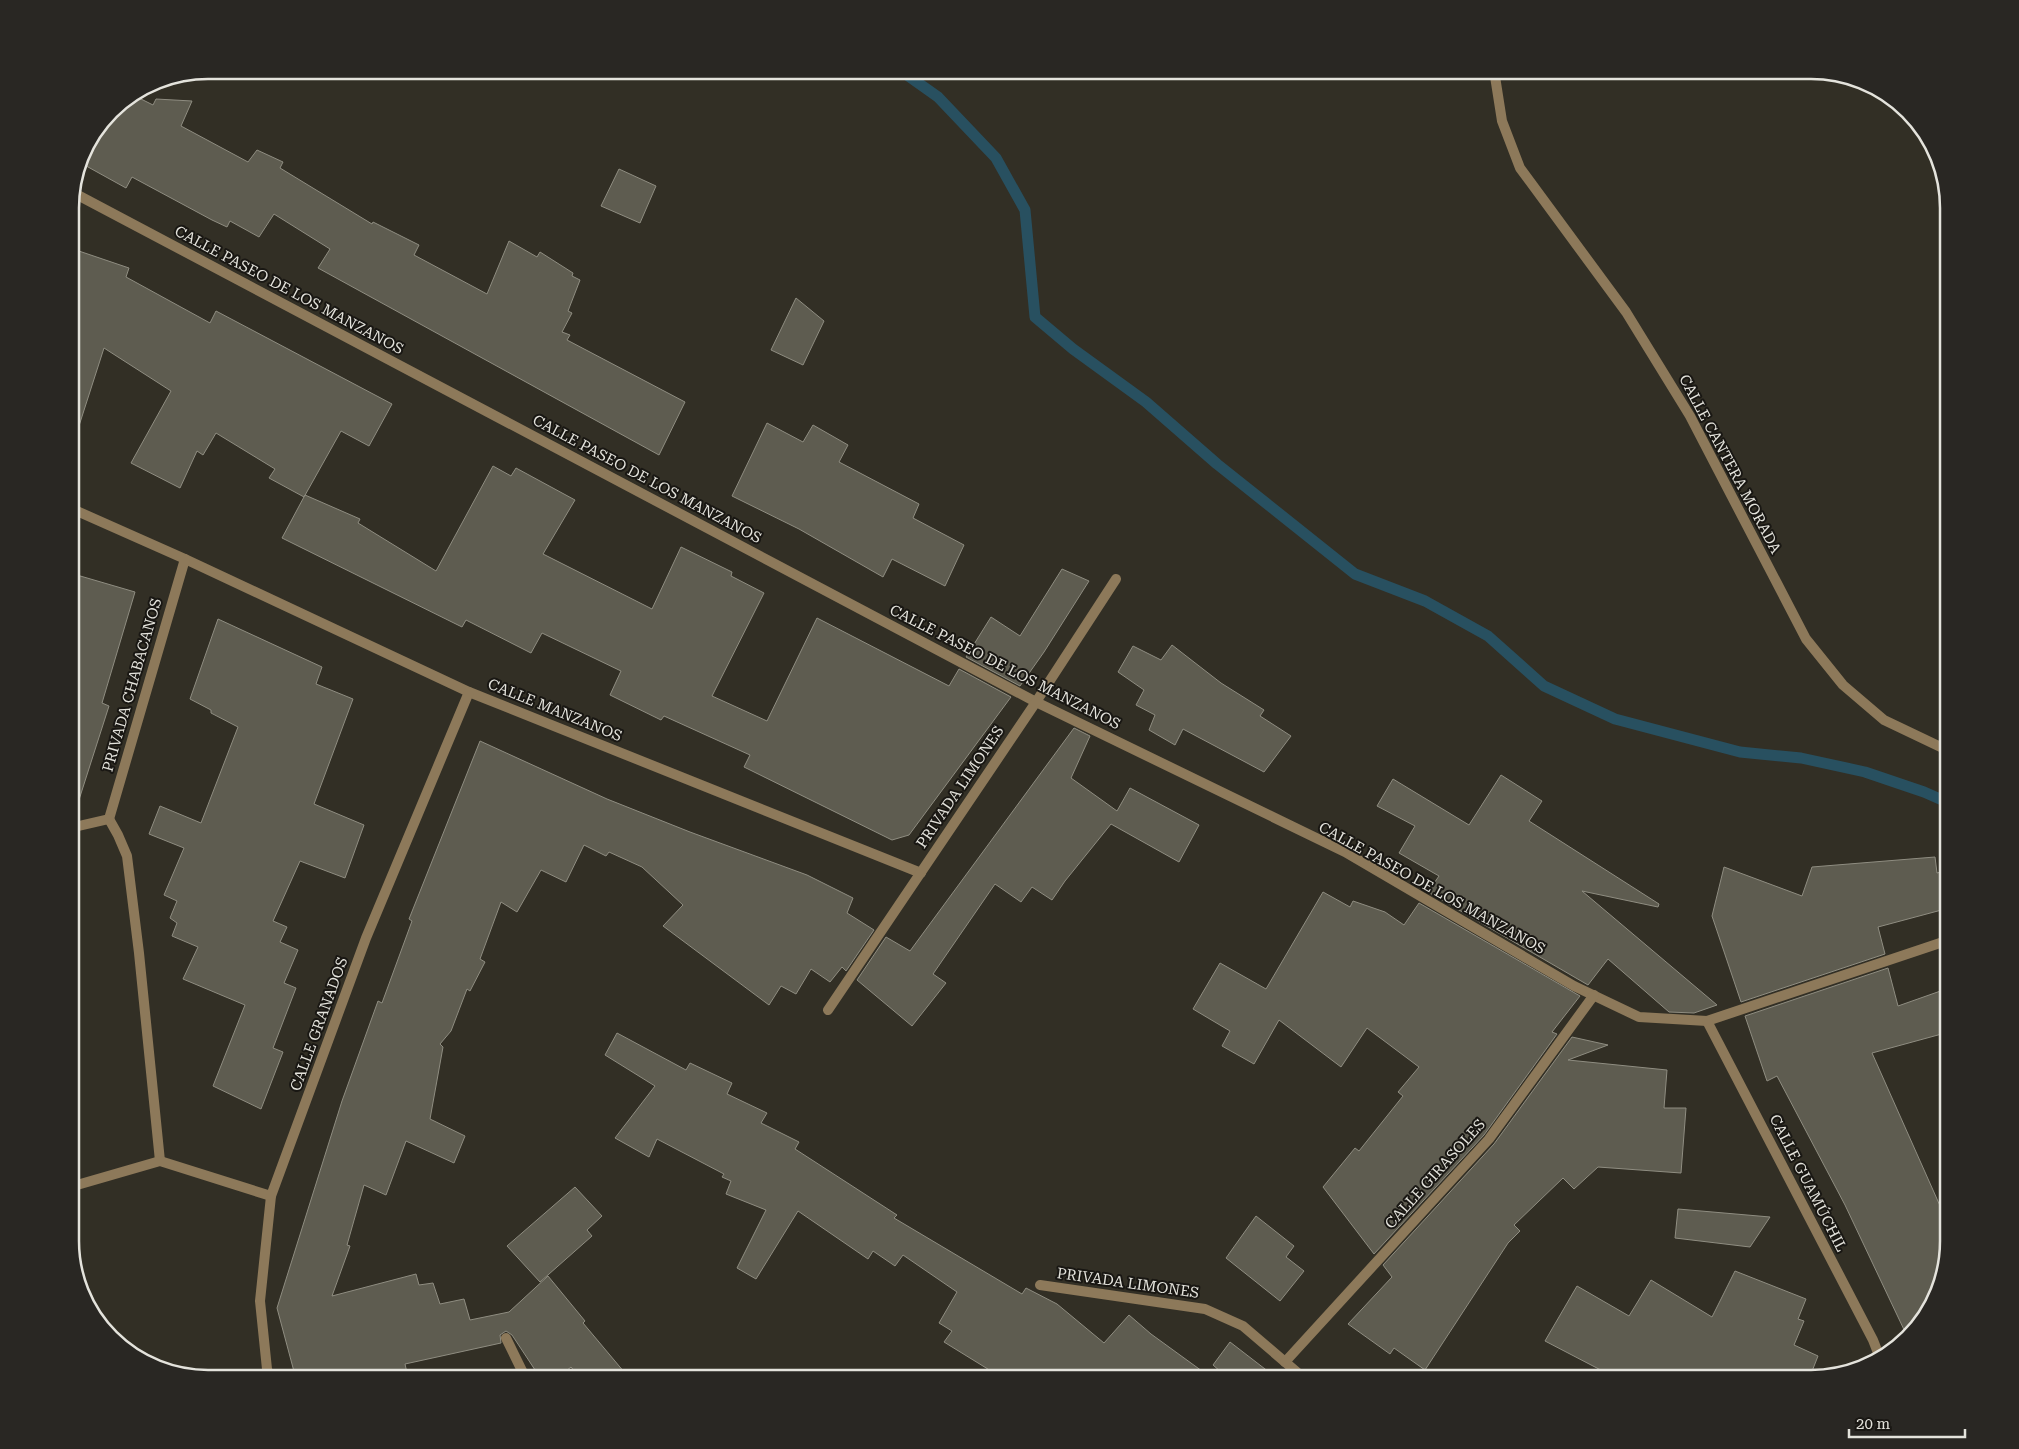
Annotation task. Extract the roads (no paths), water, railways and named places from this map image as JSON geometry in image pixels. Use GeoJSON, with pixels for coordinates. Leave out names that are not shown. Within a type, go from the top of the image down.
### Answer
{"type":"FeatureCollection","features":[{"type":"Feature","properties":{"kind":"street","name":"CALLE CANTERA MORADA"},"geometry":{"type":"LineString","coordinates":[[1495,79],[1502,121],[1520,168],[1626,312],[1690,416],[1806,639],[1842,686],[1884,720],[1940,747]]}},
{"type":"Feature","properties":{"kind":"street","name":"CALLE PASEO DE LOS MANZANOS"},"geometry":{"type":"LineString","coordinates":[[79,196],[1036,702],[1345,852],[1574,986],[1639,1017],[1708,1022],[1940,943]]}},
{"type":"Feature","properties":{"kind":"street","name":"CALLE MANZANOS"},"geometry":{"type":"LineString","coordinates":[[79,512],[185,559],[469,692],[921,873]]}},
{"type":"Feature","properties":{"kind":"street","name":"PRIVADA CHABACANOS"},"geometry":{"type":"LineString","coordinates":[[109,820],[185,559]]}},
{"type":"Feature","properties":{"kind":"street","name":"PRIVADA LIMONES"},"geometry":{"type":"LineString","coordinates":[[828,1010],[1036,702],[1116,579]]}},
{"type":"Feature","properties":{"kind":"street","name":"CALLE GRANADOS"},"geometry":{"type":"LineString","coordinates":[[267,1370],[260,1301],[271,1196],[366,938],[469,692]]}},
{"type":"Feature","properties":{"kind":"street"},"geometry":{"type":"LineString","coordinates":[[79,826],[109,820],[127,856],[160,1161]]}},
{"type":"Feature","properties":{"kind":"street","name":"CALLE GIRASOLES"},"geometry":{"type":"LineString","coordinates":[[1285,1362],[1489,1139],[1594,995]]}},
{"type":"Feature","properties":{"kind":"street","name":"CALLE GUAMÚCHIL"},"geometry":{"type":"LineString","coordinates":[[1708,1022],[1877,1351]]}},
{"type":"Feature","properties":{"kind":"street"},"geometry":{"type":"LineString","coordinates":[[79,1184],[160,1161],[271,1196]]}},
{"type":"Feature","properties":{"kind":"street","name":"PRIVADA LIMONES"},"geometry":{"type":"LineString","coordinates":[[1040,1285],[1205,1309],[1243,1326],[1294,1370]]}},
{"type":"Feature","properties":{"kind":"street"},"geometry":{"type":"LineString","coordinates":[[506,1338],[522,1370]]}},
{"type":"Feature","properties":{"kind":"waterway"},"geometry":{"type":"LineString","coordinates":[[913,79],[938,97],[996,158],[1025,210],[1035,317],[1073,349],[1146,402],[1217,464],[1355,574],[1425,601],[1488,636],[1544,686],[1615,719],[1740,752],[1801,758],[1865,772],[1940,799]]}}]}
